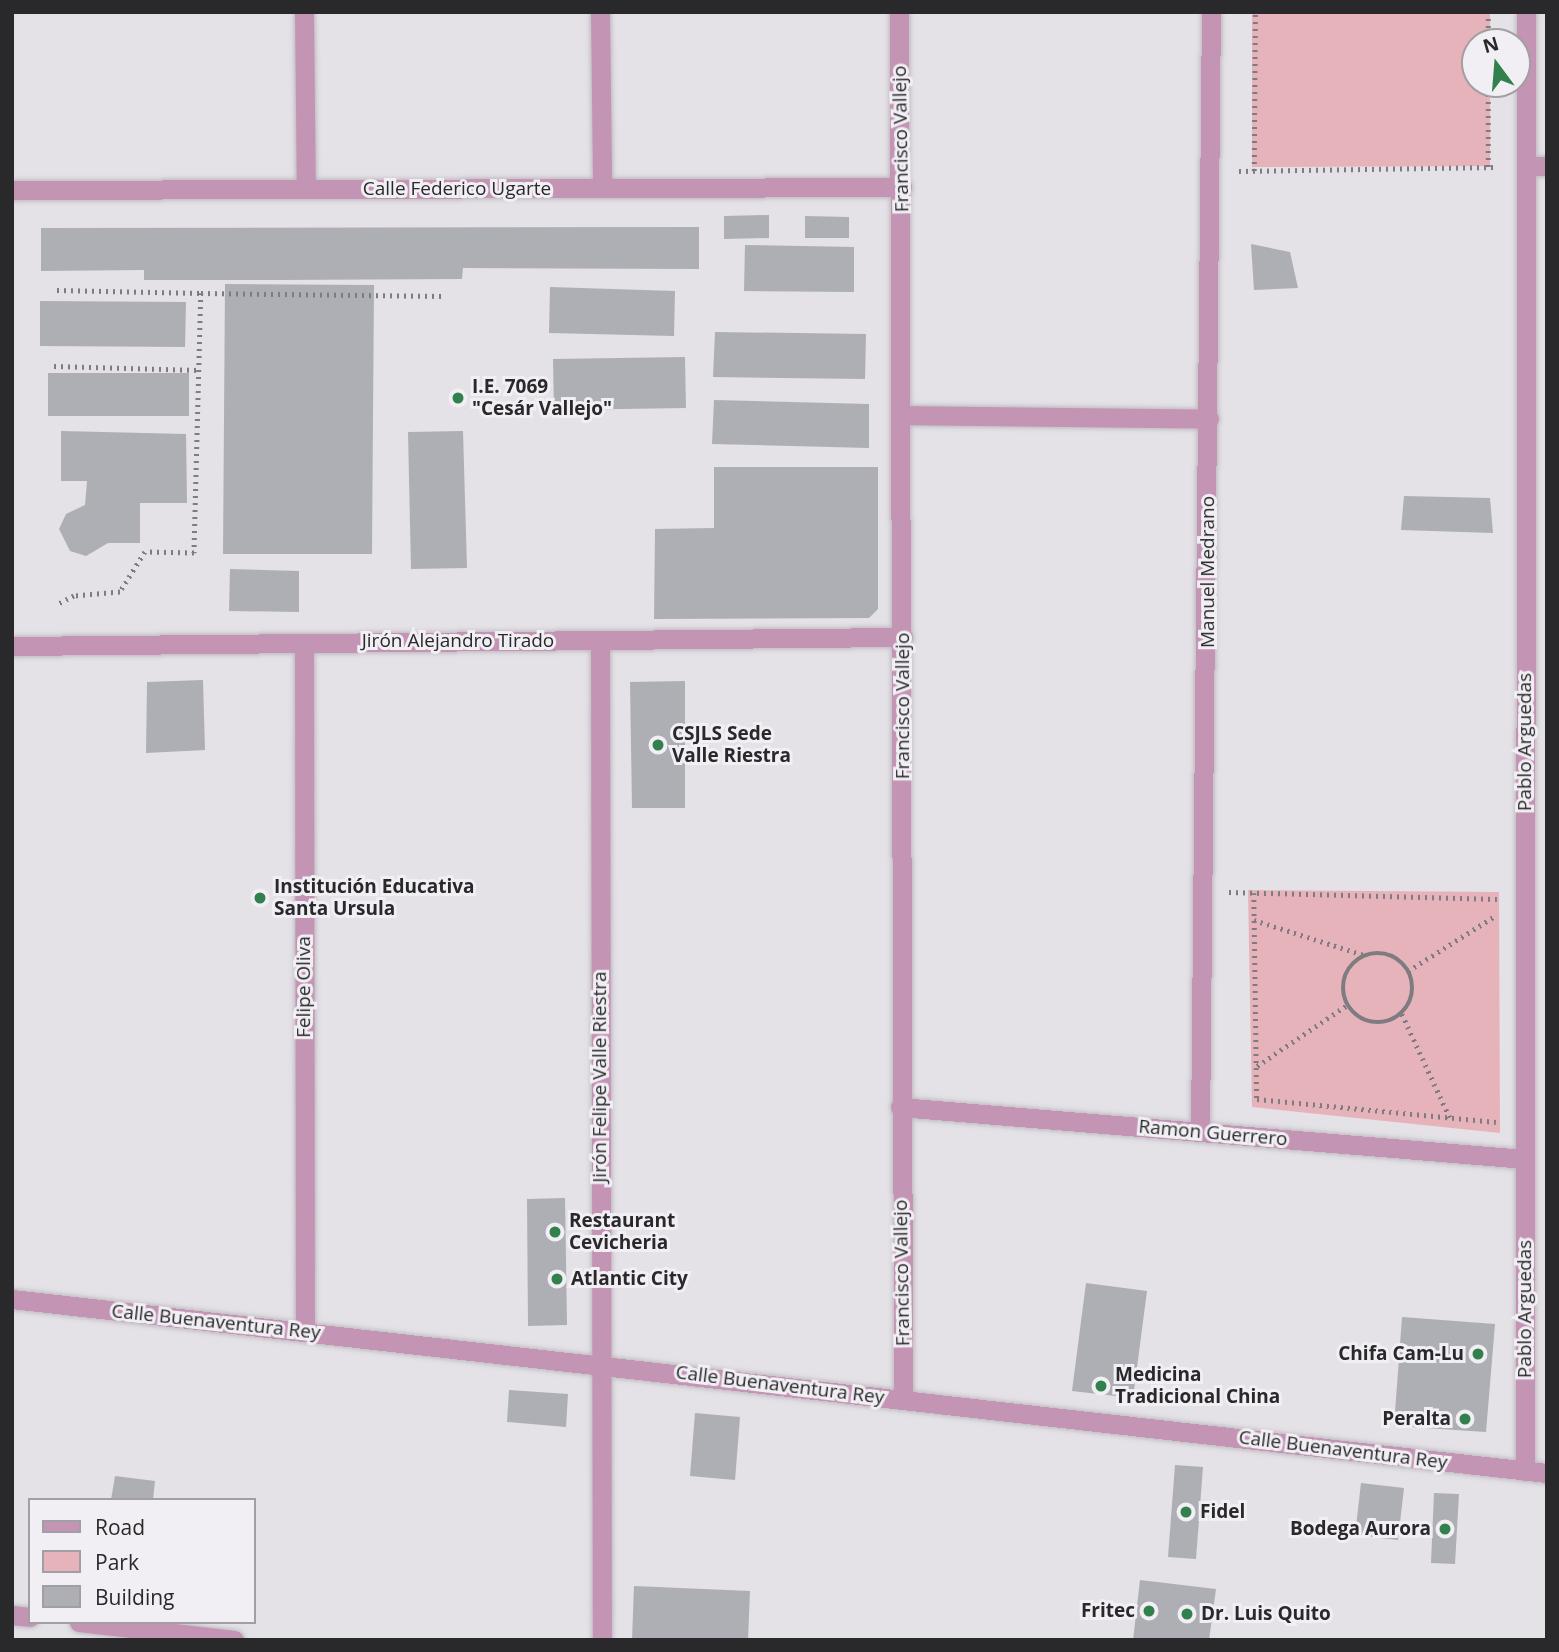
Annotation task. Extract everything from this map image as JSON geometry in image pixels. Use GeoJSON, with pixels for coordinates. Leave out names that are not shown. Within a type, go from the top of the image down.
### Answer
{"type":"FeatureCollection","features":[{"type":"Feature","properties":{"kind":"street"},"geometry":{"type":"LineString","coordinates":[[304,12],[306,189]]}},
{"type":"Feature","properties":{"kind":"street"},"geometry":{"type":"LineString","coordinates":[[600,12],[603,188]]}},
{"type":"Feature","properties":{"kind":"street","name":"Francisco Vallejo"},"geometry":{"type":"LineString","coordinates":[[899,12],[903,637],[903,1400]]}},
{"type":"Feature","properties":{"kind":"street","name":"Manuel Medrano"},"geometry":{"type":"LineString","coordinates":[[1200,1132],[1206,891],[1211,12]]}},
{"type":"Feature","properties":{"kind":"street","name":"Pablo Arguedas"},"geometry":{"type":"LineString","coordinates":[[1525,1471],[1526,12]]}},
{"type":"Feature","properties":{"kind":"street"},"geometry":{"type":"LineString","coordinates":[[1526,166],[1547,166]]}},
{"type":"Feature","properties":{"kind":"street","name":"Calle Federico Ugarte"},"geometry":{"type":"LineString","coordinates":[[12,190],[901,187]]}},
{"type":"Feature","properties":{"kind":"street"},"geometry":{"type":"LineString","coordinates":[[902,415],[1209,419]]}},
{"type":"Feature","properties":{"kind":"street","name":"Jirón Alejandro Tirado"},"geometry":{"type":"LineString","coordinates":[[12,646],[903,637]]}},
{"type":"Feature","properties":{"kind":"street","name":"Jirón Felipe Valle Riestra"},"geometry":{"type":"LineString","coordinates":[[600,640],[602,1640]]}},
{"type":"Feature","properties":{"kind":"street","name":"Felipe Oliva"},"geometry":{"type":"LineString","coordinates":[[304,643],[305,1332]]}},
{"type":"Feature","properties":{"kind":"street","name":"Ramon Guerrero"},"geometry":{"type":"LineString","coordinates":[[901,1107],[1525,1158]]}},
{"type":"Feature","properties":{"kind":"street","name":"Calle Buenaventura Rey"},"geometry":{"type":"LineString","coordinates":[[12,1299],[1547,1473]]}},
{"type":"Feature","properties":{"kind":"street"},"geometry":{"type":"LineString","coordinates":[[96,1624],[234,1640]]}},
{"type":"Feature","properties":{"kind":"path"},"geometry":{"type":"LineString","coordinates":[[1254,171],[1255,12]]}},
{"type":"Feature","properties":{"kind":"path"},"geometry":{"type":"LineString","coordinates":[[1488,98],[1488,167]]}},
{"type":"Feature","properties":{"kind":"path"},"geometry":{"type":"LineString","coordinates":[[1210,172],[1526,166]]}},
{"type":"Feature","properties":{"kind":"path"},"geometry":{"type":"LineString","coordinates":[[57,290],[443,296]]}},
{"type":"Feature","properties":{"kind":"path"},"geometry":{"type":"LineString","coordinates":[[58,604],[74,596],[120,592],[145,552],[194,553],[201,293]]}},
{"type":"Feature","properties":{"kind":"path"},"geometry":{"type":"LineString","coordinates":[[54,366],[199,370]]}},
{"type":"Feature","properties":{"kind":"path"},"geometry":{"type":"LineString","coordinates":[[1206,891],[1525,900]]}},
{"type":"Feature","properties":{"kind":"path"},"geometry":{"type":"LineString","coordinates":[[1254,893],[1257,1100],[1496,1123],[1496,1109]]}},
{"type":"Feature","properties":{"kind":"path"},"geometry":{"type":"LineString","coordinates":[[1494,899],[1495,930]]}},
{"type":"Feature","properties":{"kind":"path"},"geometry":{"type":"LineString","coordinates":[[1408,971],[1495,916]]}},
{"type":"Feature","properties":{"kind":"path"},"geometry":{"type":"LineString","coordinates":[[1254,920],[1365,955],[1392,956],[1408,971],[1413,989],[1402,1014],[1376,1024],[1363,1021],[1347,1004],[1342,988],[1345,974],[1365,955]]}},
{"type":"Feature","properties":{"kind":"path"},"geometry":{"type":"LineString","coordinates":[[1257,1066],[1347,1004]]}},
{"type":"Feature","properties":{"kind":"path"},"geometry":{"type":"LineString","coordinates":[[1402,1014],[1450,1119]]}},
{"type":"Feature","properties":{"kind":"green space"},"geometry":{"type":"Polygon","coordinates":[[[1252,12],[1490,12],[1490,28],[1461,28],[1461,98],[1490,98],[1490,166],[1252,167],[1252,12]]]}},
{"type":"Feature","properties":{"kind":"green space"},"geometry":{"type":"Polygon","coordinates":[[[1248,890],[1499,892],[1500,1133],[1252,1107],[1248,890]]]}},
{"type":"Feature","properties":{"kind":"building"},"geometry":{"type":"Polygon","coordinates":[[[769,215],[769,238],[724,239],[724,216],[769,215]]]}},
{"type":"Feature","properties":{"kind":"building"},"geometry":{"type":"Polygon","coordinates":[[[805,216],[849,217],[849,238],[805,238],[805,216]]]}},
{"type":"Feature","properties":{"kind":"building"},"geometry":{"type":"Polygon","coordinates":[[[699,227],[699,269],[463,268],[462,279],[278,280],[144,280],[144,270],[41,271],[41,228],[699,227]]]}},
{"type":"Feature","properties":{"kind":"building"},"geometry":{"type":"Polygon","coordinates":[[[1251,244],[1290,252],[1298,288],[1254,290],[1251,244]]]}},
{"type":"Feature","properties":{"kind":"building"},"geometry":{"type":"Polygon","coordinates":[[[745,245],[854,247],[854,292],[744,291],[745,245]]]}},
{"type":"Feature","properties":{"kind":"building"},"geometry":{"type":"Polygon","coordinates":[[[225,284],[374,285],[372,554],[223,554],[225,284]]]}},
{"type":"Feature","properties":{"kind":"building"},"geometry":{"type":"Polygon","coordinates":[[[550,287],[675,291],[674,336],[549,333],[550,287]]]}},
{"type":"Feature","properties":{"kind":"building"},"geometry":{"type":"Polygon","coordinates":[[[40,301],[186,302],[185,347],[40,346],[40,301]]]}},
{"type":"Feature","properties":{"kind":"building"},"geometry":{"type":"Polygon","coordinates":[[[715,332],[866,334],[865,379],[713,377],[715,332]]]}},
{"type":"Feature","properties":{"kind":"building"},"geometry":{"type":"Polygon","coordinates":[[[685,357],[686,408],[554,410],[553,359],[685,357]]]}},
{"type":"Feature","properties":{"kind":"building"},"geometry":{"type":"Polygon","coordinates":[[[48,373],[189,373],[189,416],[48,416],[48,373]]]}},
{"type":"Feature","properties":{"kind":"building"},"geometry":{"type":"Polygon","coordinates":[[[714,400],[869,404],[869,448],[712,444],[714,400]]]}},
{"type":"Feature","properties":{"kind":"building"},"geometry":{"type":"Polygon","coordinates":[[[61,431],[186,434],[187,503],[140,503],[140,543],[108,543],[86,556],[70,551],[59,529],[66,514],[85,505],[87,481],[61,481],[61,431]]]}},
{"type":"Feature","properties":{"kind":"building"},"geometry":{"type":"Polygon","coordinates":[[[463,431],[467,568],[411,569],[408,432],[463,431]]]}},
{"type":"Feature","properties":{"kind":"building"},"geometry":{"type":"Polygon","coordinates":[[[714,467],[878,467],[878,609],[869,618],[654,619],[655,529],[714,528],[714,467]]]}},
{"type":"Feature","properties":{"kind":"building"},"geometry":{"type":"Polygon","coordinates":[[[1404,496],[1490,498],[1493,533],[1401,530],[1404,496]]]}},
{"type":"Feature","properties":{"kind":"building"},"geometry":{"type":"Polygon","coordinates":[[[230,569],[299,571],[299,612],[229,611],[230,569]]]}},
{"type":"Feature","properties":{"kind":"building"},"geometry":{"type":"Polygon","coordinates":[[[203,680],[205,750],[146,753],[147,682],[203,680]]]}},
{"type":"Feature","properties":{"kind":"building","name":"CSJLS Sede Valle Riestra"},"geometry":{"type":"Polygon","coordinates":[[[685,681],[685,808],[632,808],[630,682],[685,681]]]}},
{"type":"Feature","properties":{"kind":"building"},"geometry":{"type":"Polygon","coordinates":[[[565,1198],[567,1325],[528,1326],[527,1199],[565,1198]]]}},
{"type":"Feature","properties":{"kind":"building"},"geometry":{"type":"Polygon","coordinates":[[[1086,1283],[1147,1291],[1133,1398],[1072,1391],[1086,1283]]]}},
{"type":"Feature","properties":{"kind":"building"},"geometry":{"type":"Polygon","coordinates":[[[1402,1317],[1495,1324],[1486,1432],[1394,1426],[1402,1317]]]}},
{"type":"Feature","properties":{"kind":"building"},"geometry":{"type":"Polygon","coordinates":[[[509,1390],[568,1394],[566,1427],[507,1422],[509,1390]]]}},
{"type":"Feature","properties":{"kind":"building"},"geometry":{"type":"Polygon","coordinates":[[[695,1413],[740,1417],[735,1480],[690,1476],[695,1413]]]}},
{"type":"Feature","properties":{"kind":"building","name":"Fidel"},"geometry":{"type":"Polygon","coordinates":[[[1175,1465],[1203,1467],[1196,1559],[1168,1557],[1175,1465]]]}},
{"type":"Feature","properties":{"kind":"building"},"geometry":{"type":"Polygon","coordinates":[[[115,1476],[155,1481],[153,1498],[111,1498],[115,1476]]]}},
{"type":"Feature","properties":{"kind":"building"},"geometry":{"type":"Polygon","coordinates":[[[1361,1483],[1404,1488],[1398,1540],[1355,1535],[1361,1483]]]}},
{"type":"Feature","properties":{"kind":"building","name":"Bodega Aurora"},"geometry":{"type":"Polygon","coordinates":[[[1434,1493],[1459,1494],[1455,1564],[1431,1563],[1434,1493]]]}},
{"type":"Feature","properties":{"kind":"building","name":"Dr. Luis Quito"},"geometry":{"type":"Polygon","coordinates":[[[1140,1580],[1216,1589],[1209,1640],[1133,1640],[1140,1580]]]}},
{"type":"Feature","properties":{"kind":"building"},"geometry":{"type":"Polygon","coordinates":[[[634,1586],[750,1591],[748,1640],[632,1640],[634,1586]]]}},
{"type":"Feature","properties":{"kind":"place","name":"I.E. 7069 \"Cesár Vallejo\""},"geometry":{"type":"Point","coordinates":[458,398]}},
{"type":"Feature","properties":{"kind":"place","name":"CSJLS Sede Valle Riestra"},"geometry":{"type":"Point","coordinates":[658,745]}},
{"type":"Feature","properties":{"kind":"place","name":"Institución Educativa Santa Ursula"},"geometry":{"type":"Point","coordinates":[260,898]}},
{"type":"Feature","properties":{"kind":"place","name":"Restaurant Cevicheria"},"geometry":{"type":"Point","coordinates":[555,1232]}},
{"type":"Feature","properties":{"kind":"place","name":"Atlantic City"},"geometry":{"type":"Point","coordinates":[557,1279]}},
{"type":"Feature","properties":{"kind":"place","name":"Chifa Cam-Lu"},"geometry":{"type":"Point","coordinates":[1478,1354]}},
{"type":"Feature","properties":{"kind":"place","name":"Medicina Tradicional China"},"geometry":{"type":"Point","coordinates":[1101,1386]}},
{"type":"Feature","properties":{"kind":"place","name":"Peralta"},"geometry":{"type":"Point","coordinates":[1465,1419]}},
{"type":"Feature","properties":{"kind":"place","name":"Fidel"},"geometry":{"type":"Point","coordinates":[1186,1512]}},
{"type":"Feature","properties":{"kind":"place","name":"Bodega Aurora"},"geometry":{"type":"Point","coordinates":[1445,1529]}},
{"type":"Feature","properties":{"kind":"place","name":"Fritec"},"geometry":{"type":"Point","coordinates":[1149,1611]}},
{"type":"Feature","properties":{"kind":"place","name":"Dr. Luis Quito"},"geometry":{"type":"Point","coordinates":[1187,1614]}}]}
